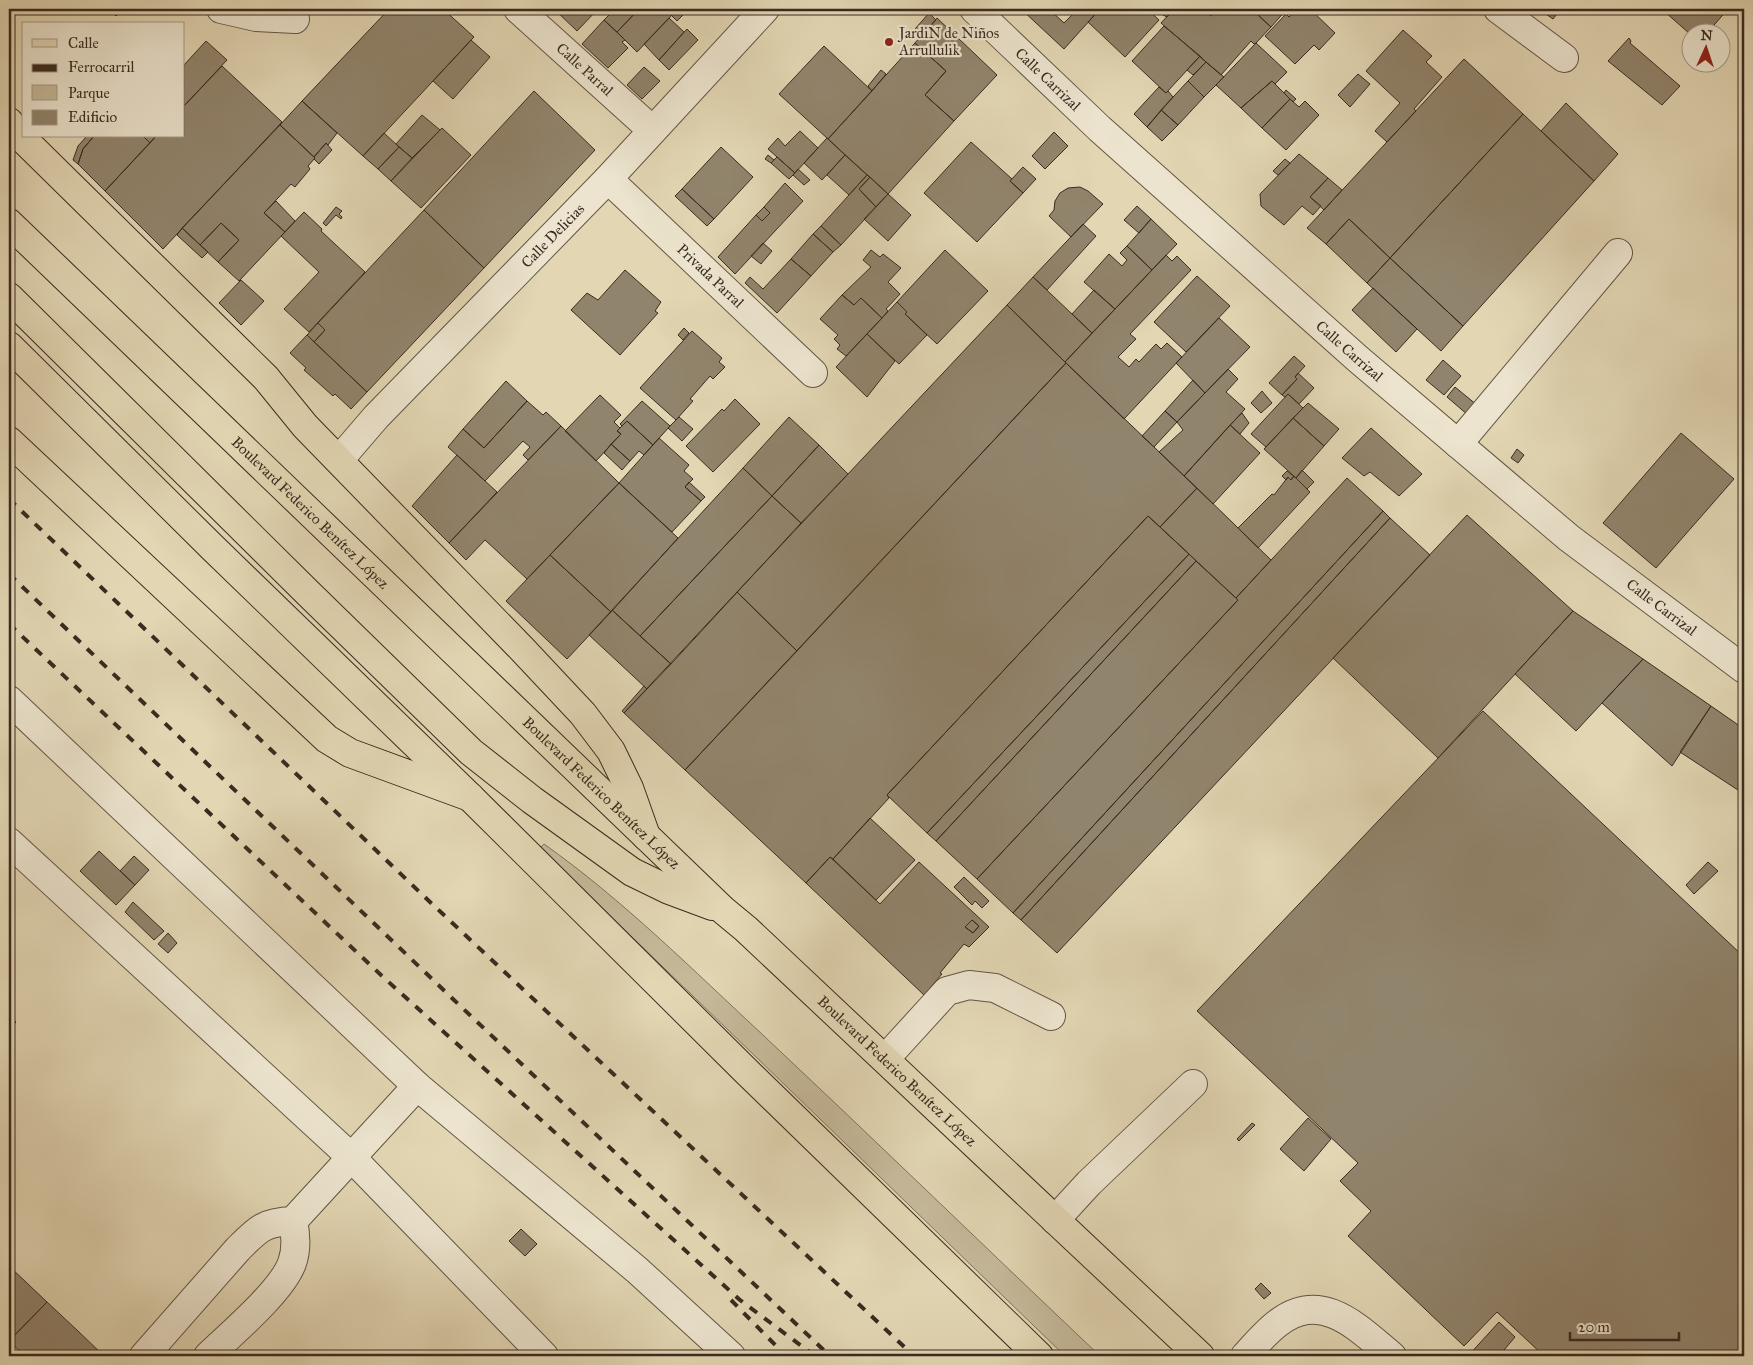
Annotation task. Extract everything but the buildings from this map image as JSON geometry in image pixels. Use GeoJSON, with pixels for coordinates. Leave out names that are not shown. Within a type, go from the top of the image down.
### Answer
{"type":"FeatureCollection","features":[{"type":"Feature","properties":{"kind":"main road"},"geometry":{"type":"LineString","coordinates":[[9,122],[22,138],[266,378],[305,426],[583,714],[611,750],[629,788],[646,836]]}},
{"type":"Feature","properties":{"kind":"main road","name":"Boulevard Federico Benítez López"},"geometry":{"type":"LineString","coordinates":[[9,223],[723,910],[746,929],[1200,1356]]}},
{"type":"Feature","properties":{"kind":"main road"},"geometry":{"type":"LineString","coordinates":[[9,297],[294,580],[472,752],[532,800],[632,872],[670,890],[723,910]]}},
{"type":"Feature","properties":{"kind":"main road"},"geometry":{"type":"LineString","coordinates":[[9,346],[213,548],[470,797],[745,1070],[1039,1356]]}},
{"type":"Feature","properties":{"kind":"main road"},"geometry":{"type":"LineString","coordinates":[[9,441],[327,739],[350,753],[470,797]]}},
{"type":"Feature","properties":{"kind":"street"},"geometry":{"type":"LineString","coordinates":[[221,9],[256,16],[295,19]]}},
{"type":"Feature","properties":{"kind":"street","name":"Calle Parral"},"geometry":{"type":"LineString","coordinates":[[518,9],[652,130]]}},
{"type":"Feature","properties":{"kind":"street","name":"Calle Delicias"},"geometry":{"type":"LineString","coordinates":[[339,460],[376,417],[608,179],[765,9]]}},
{"type":"Feature","properties":{"kind":"street","name":"Calle Carrizal"},"geometry":{"type":"LineString","coordinates":[[974,9],[1100,129],[1358,359],[1568,538],[1744,669]]}},
{"type":"Feature","properties":{"kind":"street"},"geometry":{"type":"LineString","coordinates":[[1498,9],[1564,58]]}},
{"type":"Feature","properties":{"kind":"street","name":"Privada Parral"},"geometry":{"type":"LineString","coordinates":[[608,179],[813,373]]}},
{"type":"Feature","properties":{"kind":"street"},"geometry":{"type":"LineString","coordinates":[[1458,444],[1618,253]]}},
{"type":"Feature","properties":{"kind":"street"},"geometry":{"type":"LineString","coordinates":[[9,700],[416,1086],[637,1270],[731,1356]]}},
{"type":"Feature","properties":{"kind":"street"},"geometry":{"type":"LineString","coordinates":[[9,842],[351,1157],[529,1351]]}},
{"type":"Feature","properties":{"kind":"street"},"geometry":{"type":"LineString","coordinates":[[885,1059],[947,991],[969,985],[995,988],[1052,1016]]}},
{"type":"Feature","properties":{"kind":"street"},"geometry":{"type":"LineString","coordinates":[[1055,1220],[1089,1183],[1193,1084]]}},
{"type":"Feature","properties":{"kind":"street"},"geometry":{"type":"LineString","coordinates":[[144,1356],[254,1233],[269,1224],[293,1221],[416,1086]]}},
{"type":"Feature","properties":{"kind":"street"},"geometry":{"type":"LineString","coordinates":[[208,1356],[281,1282],[292,1264],[295,1250],[296,1238],[293,1221]]}},
{"type":"Feature","properties":{"kind":"street"},"geometry":{"type":"LineString","coordinates":[[1245,1356],[1276,1324],[1304,1309],[1324,1310],[1340,1316],[1392,1356]]}},
{"type":"Feature","properties":{"kind":"green space"},"geometry":{"type":"Polygon","coordinates":[[[544,844],[602,888],[684,961],[1100,1356],[1065,1356],[540,848],[544,844]]]}},
{"type":"Feature","properties":{"kind":"railway"},"geometry":{"type":"LineString","coordinates":[[9,499],[430,902],[914,1356]]}},
{"type":"Feature","properties":{"kind":"railway"},"geometry":{"type":"LineString","coordinates":[[9,574],[454,1000],[830,1356]]}},
{"type":"Feature","properties":{"kind":"railway"},"geometry":{"type":"LineString","coordinates":[[9,624],[382,976],[740,1300],[815,1356]]}},
{"type":"Feature","properties":{"kind":"railway"},"geometry":{"type":"LineString","coordinates":[[731,1300],[786,1356]]}},
{"type":"Feature","properties":{"kind":"place","name":"JardiN de Niños Arrullulik"},"geometry":{"type":"Point","coordinates":[889,42]}}]}
